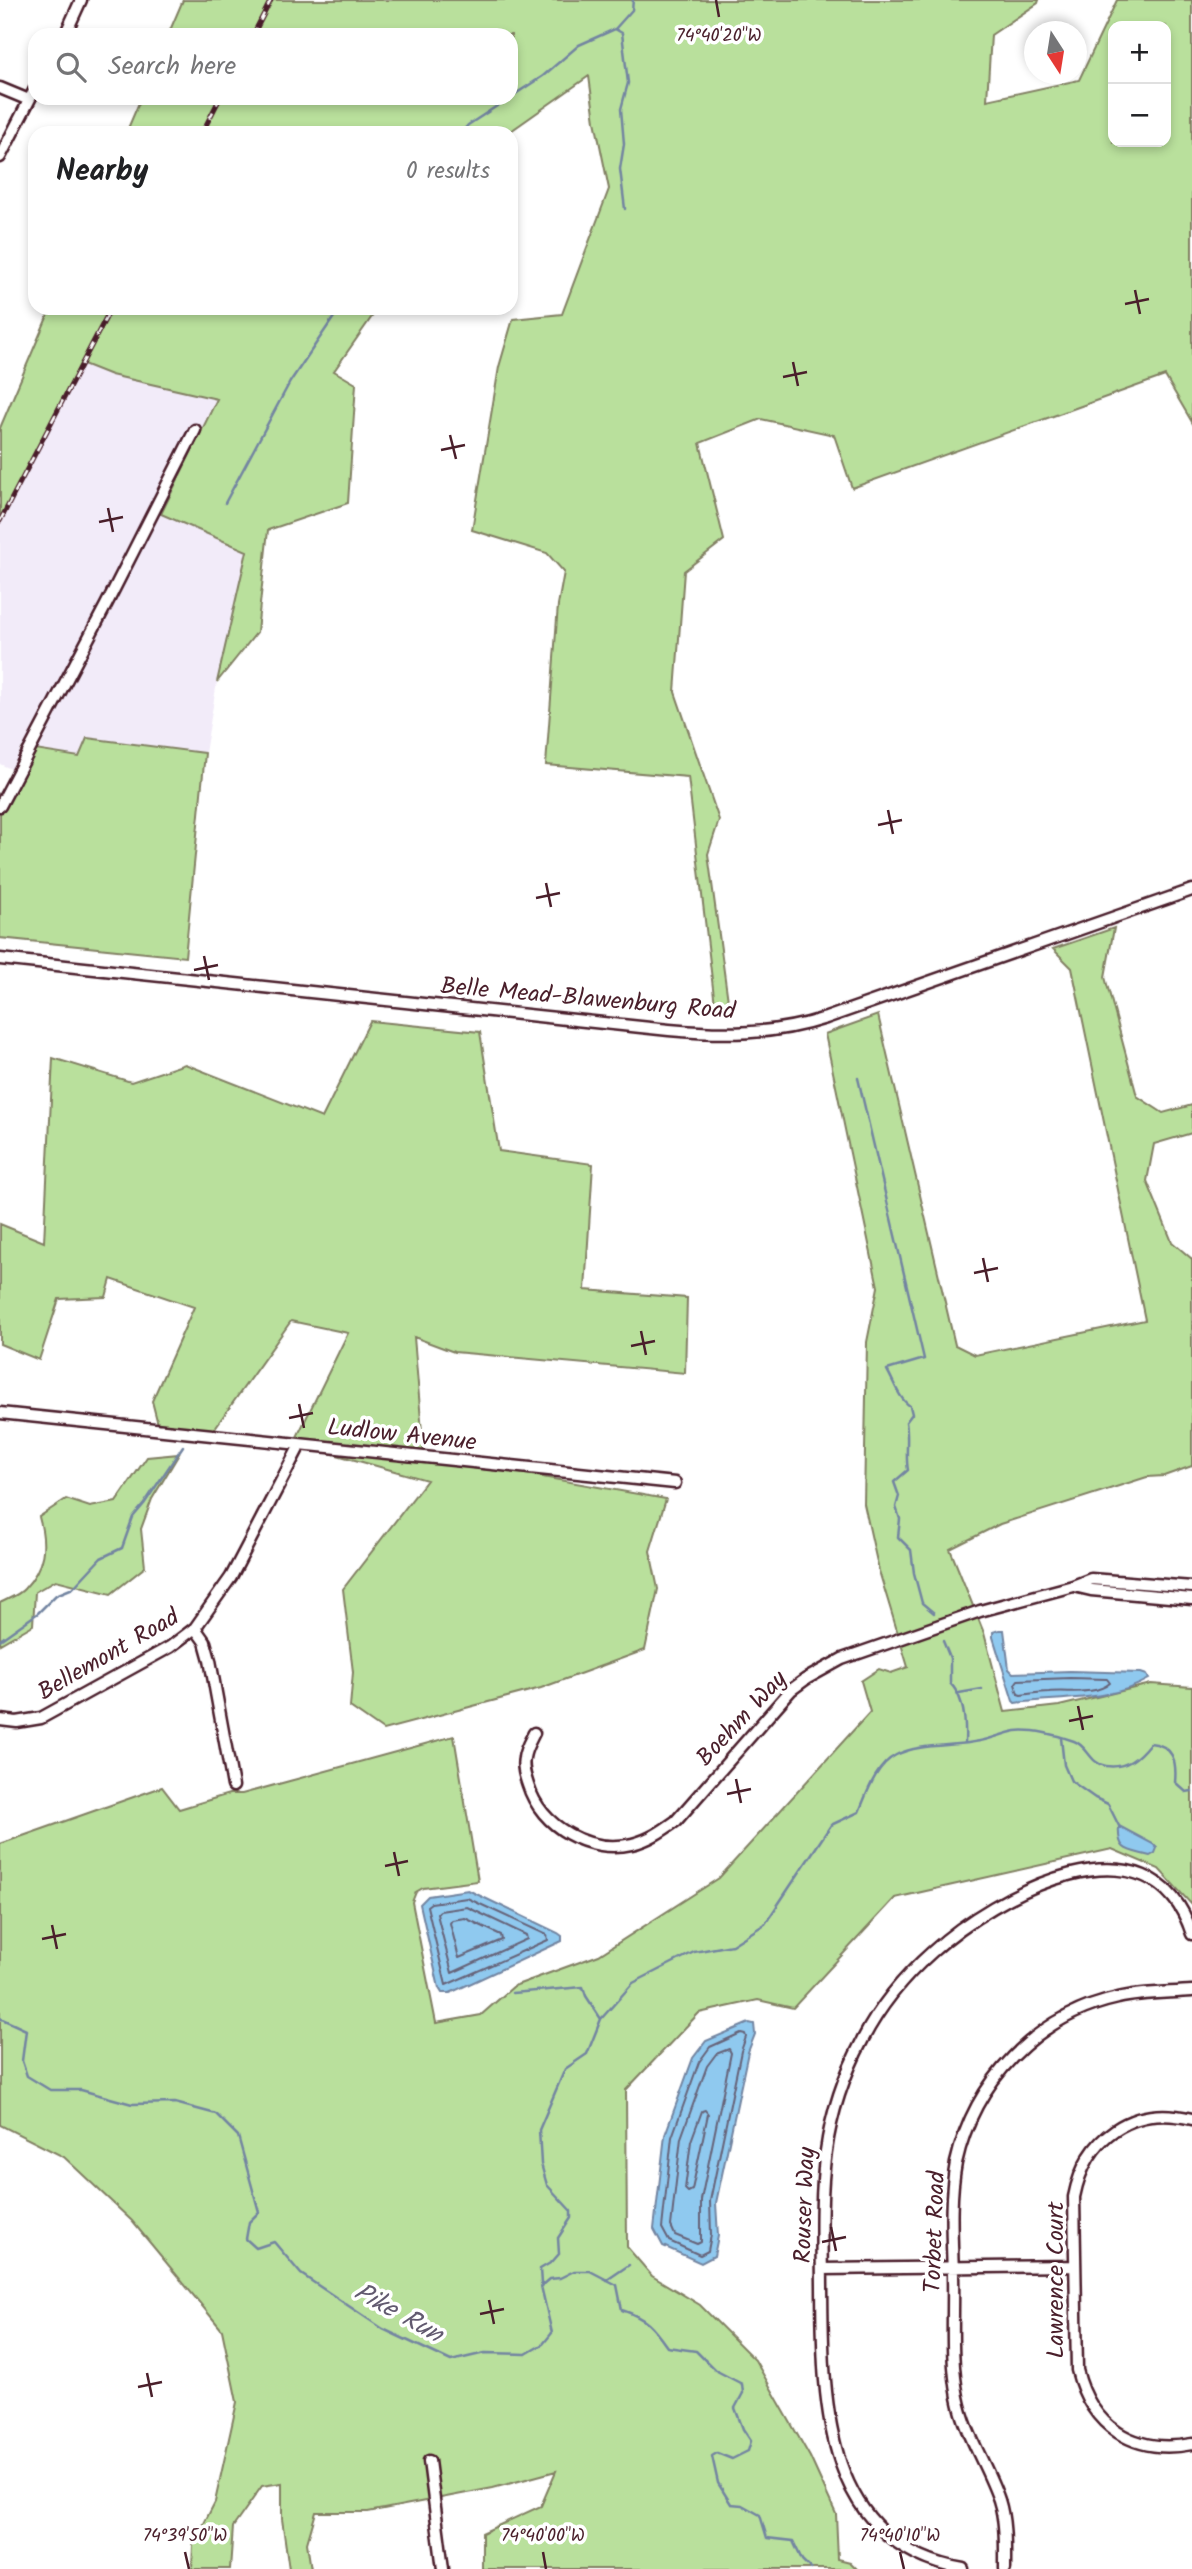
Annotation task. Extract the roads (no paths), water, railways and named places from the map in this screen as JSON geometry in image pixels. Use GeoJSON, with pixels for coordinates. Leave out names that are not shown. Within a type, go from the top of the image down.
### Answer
{"type":"FeatureCollection","features":[{"type":"Feature","properties":{"kind":"street"},"geometry":{"type":"LineString","coordinates":[[68,28],[81,0]]}},
{"type":"Feature","properties":{"kind":"street"},"geometry":{"type":"LineString","coordinates":[[0,88],[28,100]]}},
{"type":"Feature","properties":{"kind":"street"},"geometry":{"type":"LineString","coordinates":[[0,157],[28,102]]}},
{"type":"Feature","properties":{"kind":"street"},"geometry":{"type":"LineString","coordinates":[[0,806],[195,430]]}},
{"type":"Feature","properties":{"kind":"street","name":"Belle Mead-Blawenburg Road"},"geometry":{"type":"LineString","coordinates":[[0,959],[682,1031],[742,1034],[796,1027],[826,1018],[1192,890]]}},
{"type":"Feature","properties":{"kind":"street","name":"Ludlow Avenue"},"geometry":{"type":"LineString","coordinates":[[0,1414],[675,1483]]}},
{"type":"Feature","properties":{"kind":"street","name":"Bellemont Road"},"geometry":{"type":"LineString","coordinates":[[0,1720],[17,1722],[41,1718],[160,1653],[195,1628],[231,1577],[300,1445]]}},
{"type":"Feature","properties":{"kind":"street","name":"Boehm Way"},"geometry":{"type":"LineString","coordinates":[[534,1732],[523,1760],[524,1773],[530,1791],[545,1815],[569,1834],[586,1842],[603,1846],[633,1844],[646,1840],[676,1821],[779,1702],[806,1679],[842,1659],[980,1611],[1091,1579],[1192,1587]]}},
{"type":"Feature","properties":{"kind":"street"},"geometry":{"type":"LineString","coordinates":[[1169,1585],[1170,1598]]}},
{"type":"Feature","properties":{"kind":"street","name":"Boehm Way"},"geometry":{"type":"LineString","coordinates":[[1073,1586],[1192,1599]]}},
{"type":"Feature","properties":{"kind":"street"},"geometry":{"type":"LineString","coordinates":[[195,1628],[205,1642],[210,1660],[233,1786]]}},
{"type":"Feature","properties":{"kind":"street","name":"Rouser Way"},"geometry":{"type":"LineString","coordinates":[[963,2569],[934,2562],[902,2545],[872,2518],[849,2485],[832,2439],[824,2392],[821,2184],[825,2148],[839,2091],[860,2045],[879,2013],[904,1981],[932,1952],[974,1919],[1003,1901],[1063,1877],[1100,1868],[1119,1869],[1137,1874],[1158,1886],[1178,1905],[1192,1934]]}},
{"type":"Feature","properties":{"kind":"street","name":"Torbet Road"},"geometry":{"type":"LineString","coordinates":[[1005,2569],[1003,2517],[972,2442],[958,2397],[954,2365],[952,2199],[961,2147],[983,2095],[1010,2060],[1041,2032],[1081,2010],[1131,1996],[1192,1992]]}},
{"type":"Feature","properties":{"kind":"street","name":"Lawrence Court"},"geometry":{"type":"LineString","coordinates":[[1192,2119],[1161,2115],[1144,2117],[1117,2129],[1095,2147],[1081,2172],[1074,2197],[1077,2370],[1086,2397],[1107,2425],[1140,2444],[1158,2447],[1192,2444]]}},
{"type":"Feature","properties":{"kind":"street"},"geometry":{"type":"LineString","coordinates":[[822,2269],[1075,2266]]}},
{"type":"Feature","properties":{"kind":"street"},"geometry":{"type":"LineString","coordinates":[[429,2461],[443,2569]]}},
{"type":"Feature","properties":{"kind":"water"},"geometry":{"type":"Polygon","coordinates":[[[1004,1630],[1009,1669],[1013,1673],[1141,1673],[1149,1679],[1118,1692],[1015,1703],[993,1637],[993,1632],[1004,1630]]]}},
{"type":"Feature","properties":{"kind":"water"},"geometry":{"type":"Polygon","coordinates":[[[1119,1826],[1153,1844],[1157,1848],[1155,1853],[1150,1856],[1130,1851],[1122,1845],[1119,1826]]]}},
{"type":"Feature","properties":{"kind":"water"},"geometry":{"type":"Polygon","coordinates":[[[468,1890],[558,1933],[562,1936],[562,1941],[450,1993],[442,1993],[420,1904],[428,1896],[468,1890]]]}},
{"type":"Feature","properties":{"kind":"water"},"geometry":{"type":"Polygon","coordinates":[[[749,2023],[754,2024],[755,2034],[748,2052],[716,2203],[718,2236],[714,2256],[701,2263],[663,2246],[654,2229],[665,2135],[693,2058],[706,2041],[749,2023]]]}},
{"type":"Feature","properties":{"kind":"waterway"},"geometry":{"type":"LineString","coordinates":[[518,92],[543,76],[579,45],[615,29],[632,10],[633,0]]}},
{"type":"Feature","properties":{"kind":"waterway"},"geometry":{"type":"LineString","coordinates":[[615,29],[622,33],[628,83],[621,109],[624,144],[620,169],[625,209]]}},
{"type":"Feature","properties":{"kind":"waterway"},"geometry":{"type":"LineString","coordinates":[[467,126],[499,105]]}},
{"type":"Feature","properties":{"kind":"waterway"},"geometry":{"type":"LineString","coordinates":[[225,503],[290,382],[335,315]]}},
{"type":"Feature","properties":{"kind":"waterway"},"geometry":{"type":"LineString","coordinates":[[858,1078],[924,1359],[887,1370],[900,1395],[910,1406],[912,1414],[906,1422],[908,1470],[894,1482],[899,1496],[896,1507],[900,1519],[898,1537],[911,1550],[922,1603],[934,1613]]}},
{"type":"Feature","properties":{"kind":"waterway"},"geometry":{"type":"LineString","coordinates":[[0,1640],[38,1613],[56,1595],[73,1588],[101,1558],[122,1548],[133,1517],[183,1446]]}},
{"type":"Feature","properties":{"kind":"waterway"},"geometry":{"type":"LineString","coordinates":[[943,1641],[950,1658],[950,1683],[958,1695],[963,1711],[965,1743]]}},
{"type":"Feature","properties":{"kind":"waterway"},"geometry":{"type":"LineString","coordinates":[[959,1693],[982,1689]]}},
{"type":"Feature","properties":{"kind":"waterway"},"geometry":{"type":"LineString","coordinates":[[541,2284],[540,2269],[559,2254],[558,2238],[571,2218],[571,2211],[547,2185],[541,2164],[539,2130],[565,2069],[587,2054],[601,2019],[633,1983],[694,1952],[732,1945],[765,1924],[831,1825],[859,1812],[873,1780],[889,1760],[905,1751],[970,1743],[1022,1731],[1045,1733],[1074,1741],[1101,1765],[1120,1766],[1131,1761],[1150,1743],[1158,1744],[1169,1751],[1174,1761],[1175,1782],[1186,1792],[1192,1791]]}},
{"type":"Feature","properties":{"kind":"waterway"},"geometry":{"type":"LineString","coordinates":[[1061,1738],[1064,1765],[1071,1781],[1108,1804],[1120,1828]]}},
{"type":"Feature","properties":{"kind":"waterway"},"geometry":{"type":"LineString","coordinates":[[512,1993],[583,1987],[601,2019]]}},
{"type":"Feature","properties":{"kind":"waterway","name":"Pike Run"},"geometry":{"type":"LineString","coordinates":[[0,2018],[26,2030],[22,2061],[27,2076],[50,2090],[81,2090],[132,2104],[175,2103],[216,2114],[238,2136],[259,2212],[249,2222],[246,2239],[256,2248],[274,2242],[301,2274],[383,2329],[451,2361],[485,2353],[526,2354],[543,2344],[552,2333],[541,2286],[549,2279],[560,2278],[574,2271],[590,2271],[617,2285],[622,2310],[648,2324],[667,2347],[696,2351],[715,2370],[742,2384],[743,2393],[735,2408],[751,2441],[748,2451],[732,2459],[717,2453],[712,2456],[718,2483],[731,2504],[742,2505],[760,2515],[767,2538],[793,2541],[802,2560],[811,2569]]}},
{"type":"Feature","properties":{"kind":"waterway"},"geometry":{"type":"LineString","coordinates":[[607,2280],[629,2265]]}},
{"type":"Feature","properties":{"kind":"railway"},"geometry":{"type":"LineString","coordinates":[[257,28],[271,0]]}},
{"type":"Feature","properties":{"kind":"railway"},"geometry":{"type":"LineString","coordinates":[[206,126],[216,105]]}},
{"type":"Feature","properties":{"kind":"railway"},"geometry":{"type":"LineString","coordinates":[[0,521],[107,315]]}}]}
